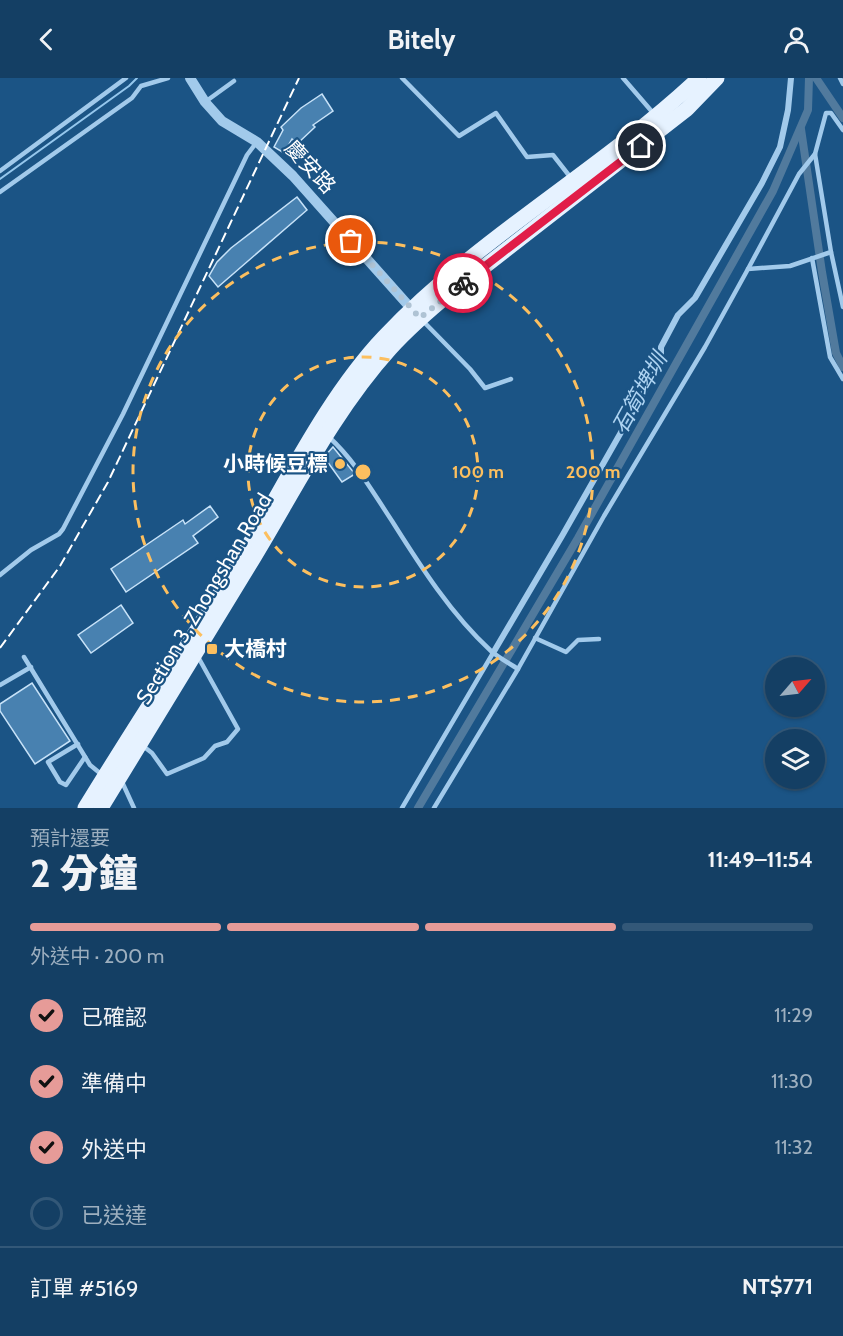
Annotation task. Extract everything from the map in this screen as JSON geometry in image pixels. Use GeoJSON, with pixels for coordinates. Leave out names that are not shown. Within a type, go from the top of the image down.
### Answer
{"type":"FeatureCollection","features":[{"type":"Feature","properties":{"kind":"main road","name":"Section 3, Zhongshan Road"},"geometry":{"type":"LineString","coordinates":[[85,808],[110,779],[134,741],[245,551],[322,431],[349,402],[415,314],[496,237],[656,117],[699,78]]}},
{"type":"Feature","properties":{"kind":"main road","name":"Section 3, Zhongshan Road"},"geometry":{"type":"LineString","coordinates":[[415,314],[507,248],[658,133],[687,110],[717,78]]}},
{"type":"Feature","properties":{"kind":"main road","name":"Section 3, Zhongshan Road"},"geometry":{"type":"LineString","coordinates":[[134,741],[196,652],[322,431]]}},
{"type":"Feature","properties":{"kind":"main road","name":"Section 3, Zhongshan Road"},"geometry":{"type":"LineString","coordinates":[[106,803],[110,779]]}},
{"type":"Feature","properties":{"kind":"street","name":"慶安路"},"geometry":{"type":"LineString","coordinates":[[190,78],[205,102],[222,121],[257,142],[293,176],[415,314]]}},
{"type":"Feature","properties":{"kind":"street"},"geometry":{"type":"LineString","coordinates":[[493,653],[661,362],[661,347],[678,315],[694,298],[762,183],[780,147],[788,110],[791,78]]}},
{"type":"Feature","properties":{"kind":"lane"},"geometry":{"type":"LineString","coordinates":[[0,171],[126,78]]}},
{"type":"Feature","properties":{"kind":"lane"},"geometry":{"type":"LineString","coordinates":[[0,192],[132,98],[141,86],[168,78]]}},
{"type":"Feature","properties":{"kind":"lane"},"geometry":{"type":"LineString","coordinates":[[402,78],[459,136],[496,113],[527,157],[553,155],[572,180]]}},
{"type":"Feature","properties":{"kind":"lane"},"geometry":{"type":"LineString","coordinates":[[623,78],[656,117]]}},
{"type":"Feature","properties":{"kind":"lane"},"geometry":{"type":"LineString","coordinates":[[840,78],[843,84]]}},
{"type":"Feature","properties":{"kind":"lane"},"geometry":{"type":"LineString","coordinates":[[205,102],[234,81]]}},
{"type":"Feature","properties":{"kind":"lane"},"geometry":{"type":"LineString","coordinates":[[434,808],[518,669],[604,516],[705,347],[799,174],[815,154],[826,113],[831,113],[843,130]]}},
{"type":"Feature","properties":{"kind":"lane"},"geometry":{"type":"LineString","coordinates":[[0,575],[31,550],[59,534],[63,529],[123,414],[247,155],[257,142]]}},
{"type":"Feature","properties":{"kind":"lane"},"geometry":{"type":"LineString","coordinates":[[815,154],[831,252],[843,307]]}},
{"type":"Feature","properties":{"kind":"lane"},"geometry":{"type":"LineString","coordinates":[[748,269],[790,266],[831,252]]}},
{"type":"Feature","properties":{"kind":"lane"},"geometry":{"type":"LineString","coordinates":[[812,258],[830,357],[843,379]]}},
{"type":"Feature","properties":{"kind":"lane"},"geometry":{"type":"LineString","coordinates":[[415,314],[470,369],[485,388],[511,379]]}},
{"type":"Feature","properties":{"kind":"lane"},"geometry":{"type":"LineString","coordinates":[[322,431],[342,448],[371,486],[446,603],[493,653],[518,669]]}},
{"type":"Feature","properties":{"kind":"lane"},"geometry":{"type":"LineString","coordinates":[[535,638],[566,652],[578,640],[600,639]]}},
{"type":"Feature","properties":{"kind":"lane"},"geometry":{"type":"LineString","coordinates":[[134,741],[152,753],[167,774],[204,759],[215,746],[227,742],[238,729],[196,652]]}},
{"type":"Feature","properties":{"kind":"lane"},"geometry":{"type":"LineString","coordinates":[[402,808],[493,653]]}},
{"type":"Feature","properties":{"kind":"lane"},"geometry":{"type":"LineString","coordinates":[[24,657],[90,765],[110,779],[123,784],[134,808]]}},
{"type":"Feature","properties":{"kind":"lane"},"geometry":{"type":"LineString","coordinates":[[0,685],[30,667]]}},
{"type":"Feature","properties":{"kind":"lane"},"geometry":{"type":"LineString","coordinates":[[78,744],[48,762],[60,782],[66,785],[85,757]]}},
{"type":"Feature","properties":{"kind":"building"},"geometry":{"type":"Polygon","coordinates":[[[322,94],[333,111],[313,125],[315,127],[297,144],[292,139],[284,153],[274,147],[283,130],[281,127],[301,108],[322,94]]]}},
{"type":"Feature","properties":{"kind":"building"},"geometry":{"type":"Polygon","coordinates":[[[297,197],[307,210],[218,287],[209,276],[217,262],[231,248],[297,197]]]}},
{"type":"Feature","properties":{"kind":"building"},"geometry":{"type":"Polygon","coordinates":[[[333,447],[355,474],[342,482],[324,457],[333,447]]]}},
{"type":"Feature","properties":{"kind":"building"},"geometry":{"type":"Polygon","coordinates":[[[210,506],[218,517],[193,536],[198,543],[126,592],[111,569],[183,520],[185,524],[210,506]]]}},
{"type":"Feature","properties":{"kind":"building"},"geometry":{"type":"Polygon","coordinates":[[[121,605],[133,623],[91,653],[78,635],[121,605]]]}},
{"type":"Feature","properties":{"kind":"building"},"geometry":{"type":"Polygon","coordinates":[[[32,683],[70,741],[35,764],[0,711],[0,704],[32,683]]]}},
{"type":"Feature","properties":{"kind":"waterway"},"geometry":{"type":"LineString","coordinates":[[0,179],[137,78]]}},
{"type":"Feature","properties":{"kind":"waterway","name":"石筍埤圳"},"geometry":{"type":"LineString","coordinates":[[418,808],[578,538],[773,191],[808,110],[809,78]]}},
{"type":"Feature","properties":{"kind":"waterway"},"geometry":{"type":"LineString","coordinates":[[816,78],[843,118]]}},
{"type":"Feature","properties":{"kind":"waterway"},"geometry":{"type":"LineString","coordinates":[[801,129],[836,353],[843,367]]}},
{"type":"Feature","properties":{"kind":"railway"},"geometry":{"type":"LineString","coordinates":[[0,648],[60,566],[108,482],[299,78]]}},
{"type":"Feature","properties":{"kind":"way so far"},"geometry":{"type":"LineString","coordinates":[[351,241],[420,318],[463,283]]}},
{"type":"Feature","properties":{"kind":"place","name":"小時候豆標"},"geometry":{"type":"Point","coordinates":[340,464]}},
{"type":"Feature","properties":{"kind":"place","name":"大橋村"},"geometry":{"type":"Point","coordinates":[212,649]}},
{"type":"Feature","properties":{"kind":"route"},"geometry":{"type":"LineString","coordinates":[[463,283],[641,146]]}}]}
